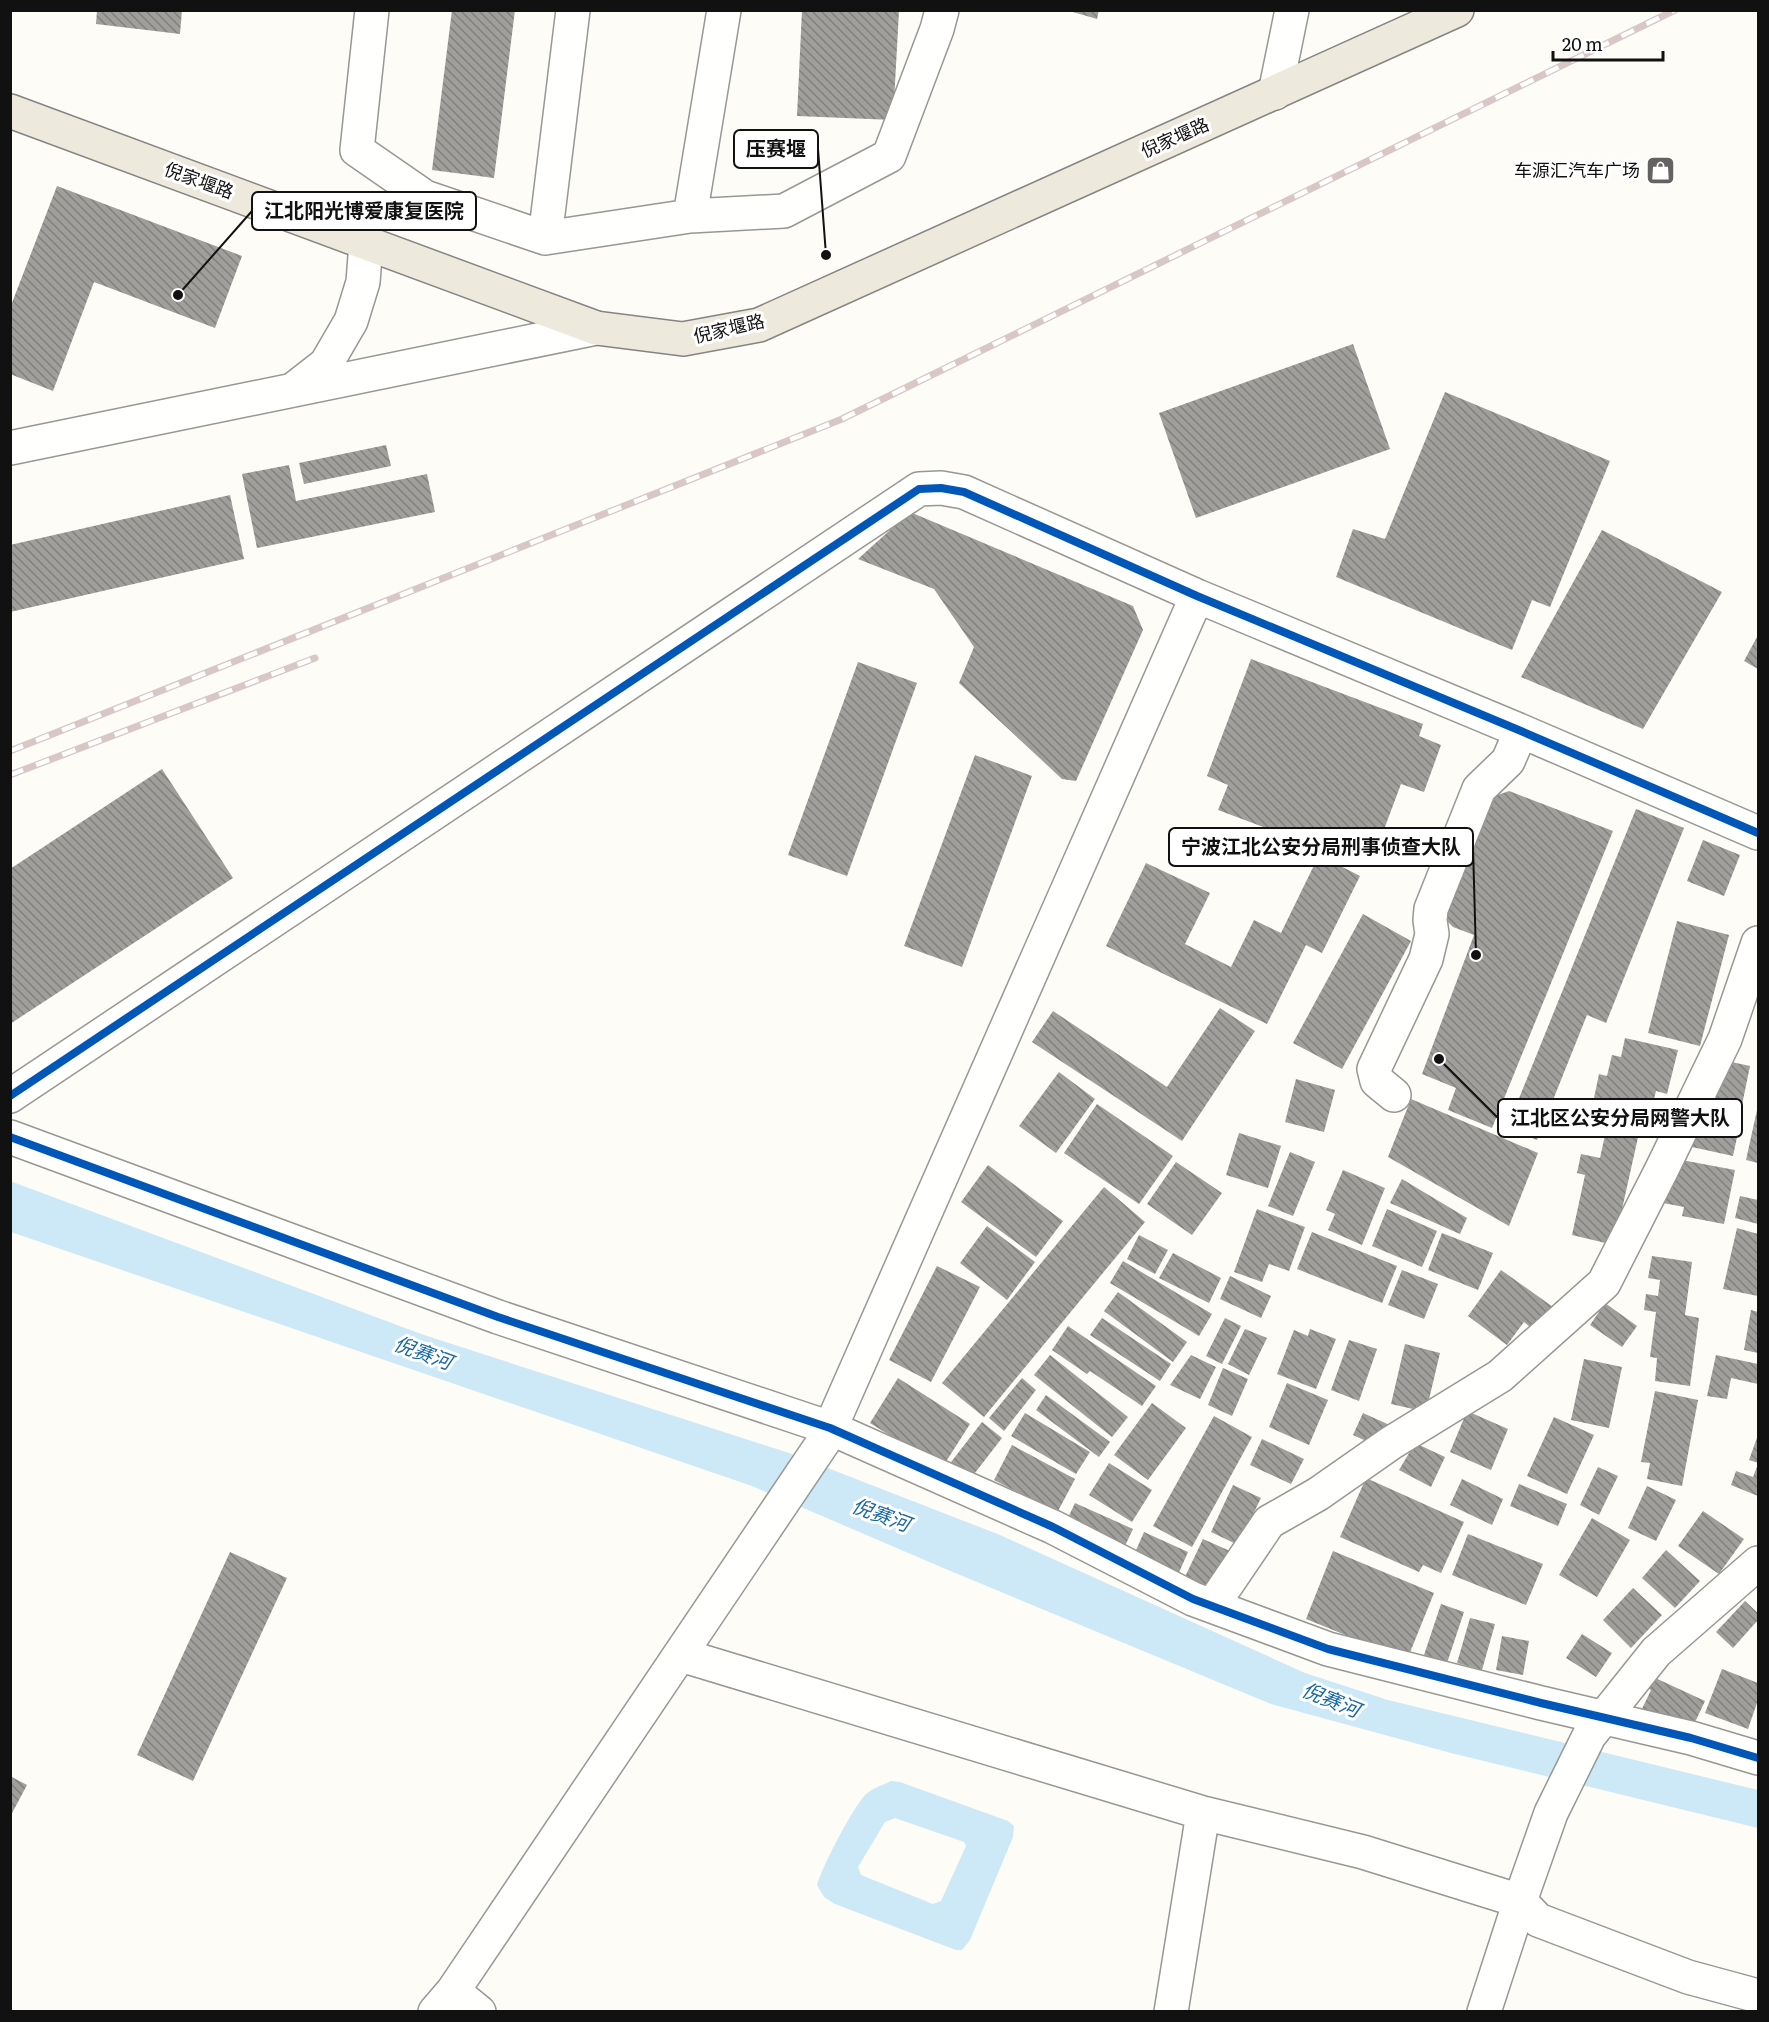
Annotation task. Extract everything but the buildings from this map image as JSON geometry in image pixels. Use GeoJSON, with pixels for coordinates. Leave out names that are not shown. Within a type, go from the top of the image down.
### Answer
{"type":"FeatureCollection","features":[{"type":"Feature","properties":{"kind":"main road","name":"倪家堰路"},"geometry":{"type":"LineString","coordinates":[[10,111],[596,328],[683,339],[759,325],[1457,10]]}},
{"type":"Feature","properties":{"kind":"street"},"geometry":{"type":"LineString","coordinates":[[372,10],[357,150],[425,197],[545,238],[690,216],[784,211],[889,156],[938,30],[942,10]]}},
{"type":"Feature","properties":{"kind":"street"},"geometry":{"type":"LineString","coordinates":[[545,238],[573,10]]}},
{"type":"Feature","properties":{"kind":"street"},"geometry":{"type":"LineString","coordinates":[[690,216],[724,10]]}},
{"type":"Feature","properties":{"kind":"street"},"geometry":{"type":"LineString","coordinates":[[1275,93],[1292,10]]}},
{"type":"Feature","properties":{"kind":"street"},"geometry":{"type":"LineString","coordinates":[[293,390],[326,364],[351,321],[363,282],[366,243]]}},
{"type":"Feature","properties":{"kind":"street"},"geometry":{"type":"LineString","coordinates":[[10,448],[596,328]]}},
{"type":"Feature","properties":{"kind":"street"},"geometry":{"type":"LineString","coordinates":[[23,1087],[919,489],[941,488],[964,492],[1197,596],[1758,833]]}},
{"type":"Feature","properties":{"kind":"street"},"geometry":{"type":"LineString","coordinates":[[479,2012],[444,2001],[681,1655],[828,1433],[1197,596]]}},
{"type":"Feature","properties":{"kind":"street"},"geometry":{"type":"LineString","coordinates":[[1394,1095],[1377,1081],[1374,1069],[1426,959],[1432,934],[1431,909],[1479,789],[1508,761],[1521,731]]}},
{"type":"Feature","properties":{"kind":"street"},"geometry":{"type":"LineString","coordinates":[[1212,1606],[1269,1522],[1318,1494],[1391,1443],[1500,1376],[1604,1283],[1725,1039],[1758,943]]}},
{"type":"Feature","properties":{"kind":"street"},"geometry":{"type":"LineString","coordinates":[[10,1137],[498,1317],[828,1433],[1053,1527],[1193,1599],[1328,1649],[1595,1726],[1691,1738],[1758,1758]]}},
{"type":"Feature","properties":{"kind":"street"},"geometry":{"type":"LineString","coordinates":[[1484,2012],[1551,1813],[1595,1726],[1656,1652],[1758,1563]]}},
{"type":"Feature","properties":{"kind":"street"},"geometry":{"type":"LineString","coordinates":[[681,1655],[1203,1813],[1363,1851],[1520,1901],[1538,1920],[1688,1977],[1758,1996]]}},
{"type":"Feature","properties":{"kind":"street"},"geometry":{"type":"LineString","coordinates":[[1171,2012],[1203,1813]]}},
{"type":"Feature","properties":{"kind":"water","name":"倪赛河"},"geometry":{"type":"Polygon","coordinates":[[[10,1181],[424,1335],[789,1453],[1000,1535],[1305,1673],[1388,1700],[1758,1790],[1758,1828],[1451,1753],[1271,1704],[752,1486],[11,1232],[10,1181]]]}},
{"type":"Feature","properties":{"kind":"water"},"geometry":{"type":"Polygon","coordinates":[[[891,1781],[900,1782],[1008,1821],[1014,1826],[1013,1837],[970,1940],[962,1950],[956,1950],[835,1904],[824,1897],[817,1885],[838,1838],[860,1801],[875,1788],[891,1781]],[[895,1818],[885,1822],[858,1867],[861,1875],[933,1904],[941,1901],[966,1846],[964,1842],[895,1818]]]}},
{"type":"Feature","properties":{"kind":"railway"},"geometry":{"type":"LineString","coordinates":[[10,751],[842,419],[1675,10]]}},
{"type":"Feature","properties":{"kind":"railway"},"geometry":{"type":"LineString","coordinates":[[10,775],[315,658]]}},
{"type":"Feature","properties":{"kind":"cycle path"},"geometry":{"type":"LineString","coordinates":[[10,1096],[919,489],[941,488],[964,492],[1197,596],[1758,833]]}},
{"type":"Feature","properties":{"kind":"cycle path"},"geometry":{"type":"LineString","coordinates":[[10,1137],[498,1317],[830,1428],[1053,1527],[1193,1599],[1328,1649],[1691,1738],[1758,1758]]}},
{"type":"Feature","properties":{"kind":"place","name":"车源汇汽车广场"},"geometry":{"type":"Point","coordinates":[1661,171]}},
{"type":"Feature","properties":{"kind":"place","name":"压赛堰"},"geometry":{"type":"Point","coordinates":[826,255]}},
{"type":"Feature","properties":{"kind":"place","name":"江北阳光博爱康复医院"},"geometry":{"type":"Point","coordinates":[178,295]}},
{"type":"Feature","properties":{"kind":"place","name":"宁波江北公安分局刑事侦查大队"},"geometry":{"type":"Point","coordinates":[1476,955]}},
{"type":"Feature","properties":{"kind":"place","name":"江北区公安分局网警大队"},"geometry":{"type":"Point","coordinates":[1439,1059]}}]}
